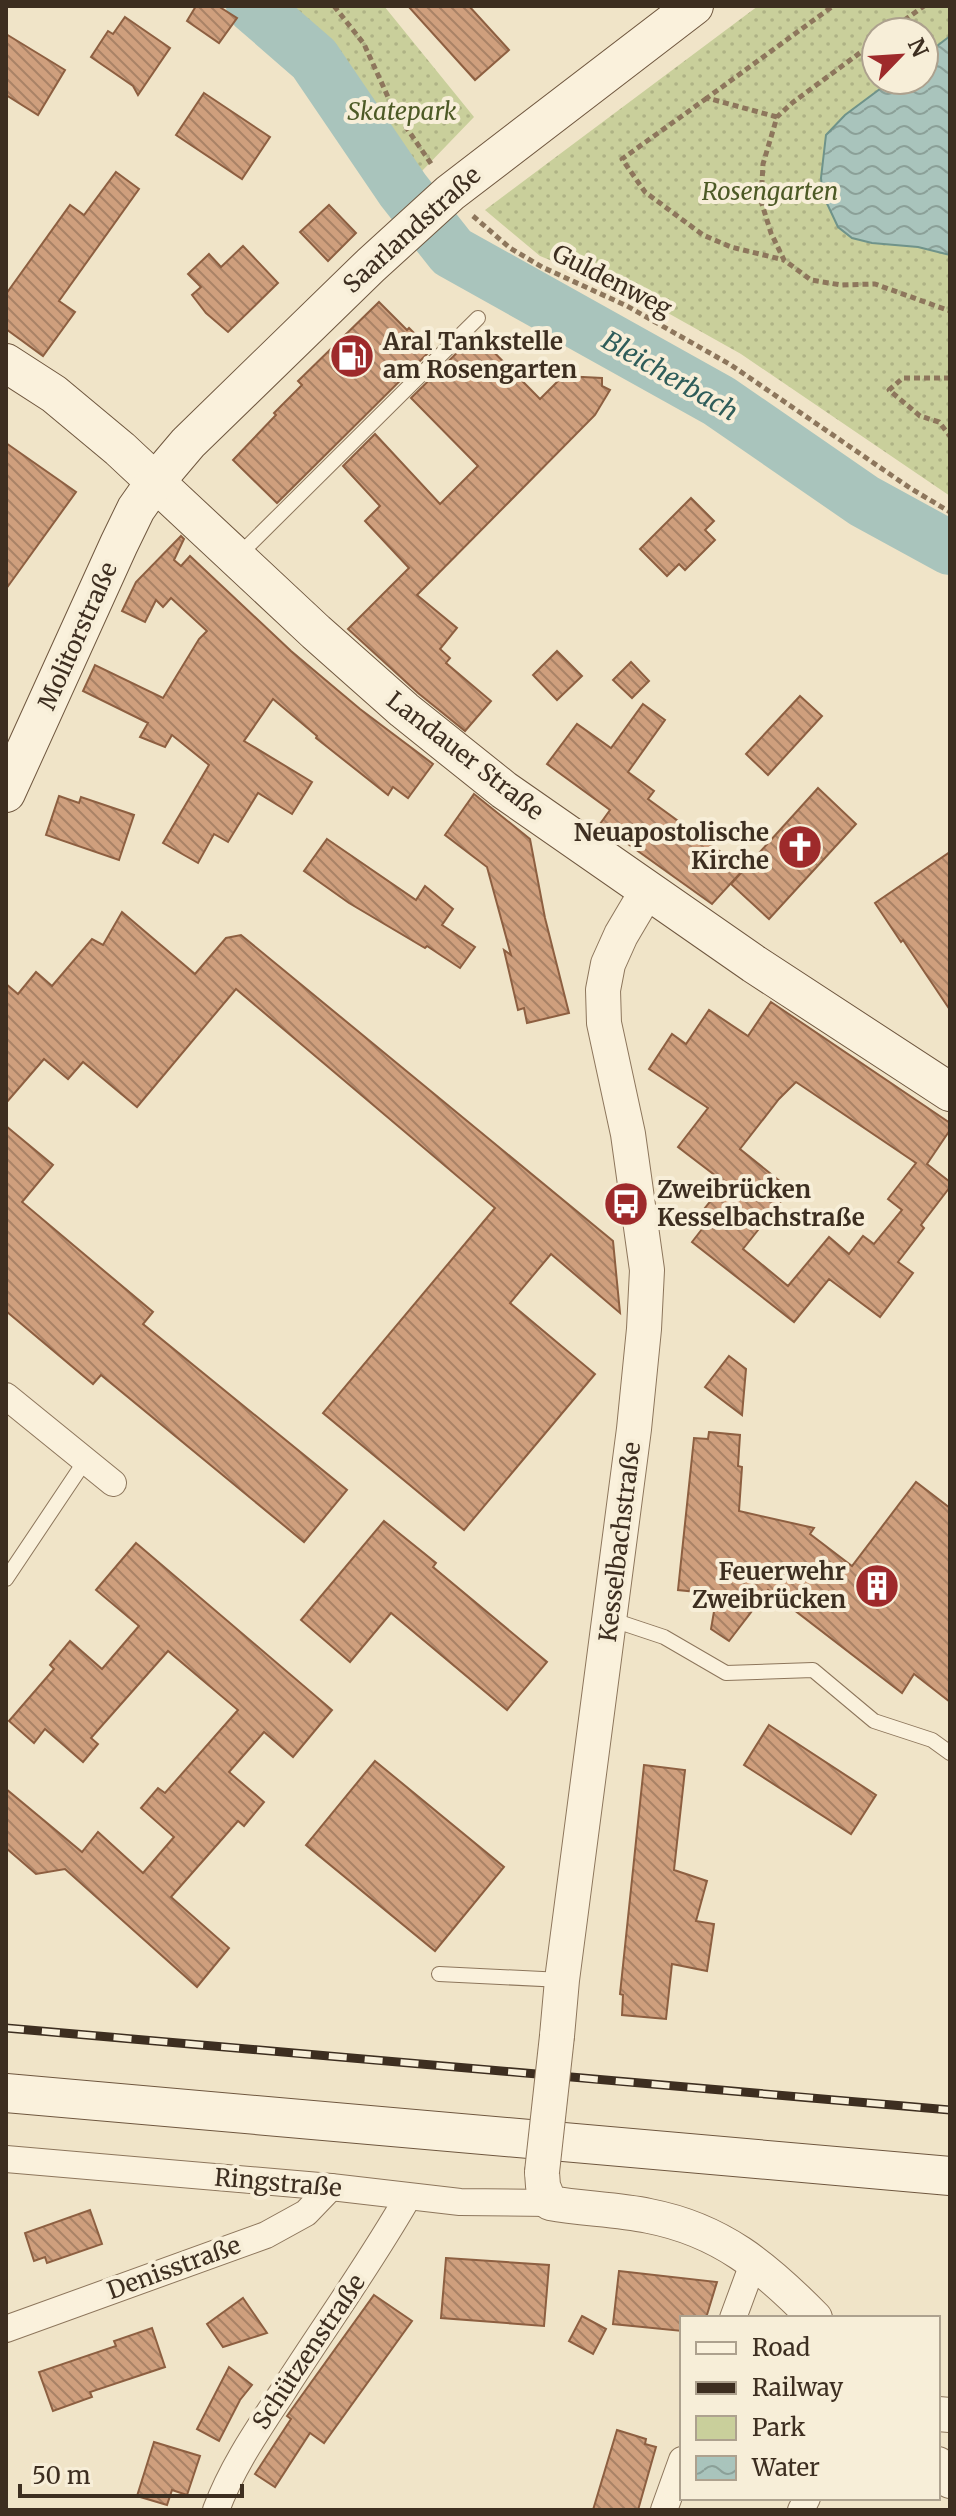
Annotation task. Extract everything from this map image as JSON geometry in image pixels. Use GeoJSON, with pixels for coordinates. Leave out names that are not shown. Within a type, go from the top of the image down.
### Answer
{"type":"FeatureCollection","features":[{"type":"Feature","properties":{"kind":"main road","name":"Saarlandstraße"},"geometry":{"type":"LineString","coordinates":[[155,482],[188,443],[443,199],[694,6]]}},
{"type":"Feature","properties":{"kind":"main road","name":"Landauer Straße"},"geometry":{"type":"LineString","coordinates":[[6,363],[54,394],[120,449],[316,632],[415,719],[504,790],[754,964],[950,1092]]}},
{"type":"Feature","properties":{"kind":"main road","name":"Molitorstraße"},"geometry":{"type":"LineString","coordinates":[[6,793],[119,544],[136,509],[155,482]]}},
{"type":"Feature","properties":{"kind":"main road"},"geometry":{"type":"LineString","coordinates":[[6,2093],[950,2176]]}},
{"type":"Feature","properties":{"kind":"street","name":"Kesselbachstraße"},"geometry":{"type":"LineString","coordinates":[[546,2187],[562,1980],[634,1429],[647,1270],[628,1134],[604,1023],[603,990],[608,964],[647,891]]}},
{"type":"Feature","properties":{"kind":"street"},"geometry":{"type":"LineString","coordinates":[[6,1396],[113,1483]]}},
{"type":"Feature","properties":{"kind":"street","name":"Ringstraße"},"geometry":{"type":"LineString","coordinates":[[6,2159],[331,2187],[460,2202],[546,2187]]}},
{"type":"Feature","properties":{"kind":"street","name":"Denisstraße"},"geometry":{"type":"LineString","coordinates":[[6,2329],[266,2235],[306,2213],[331,2187]]}},
{"type":"Feature","properties":{"kind":"street"},"geometry":{"type":"LineString","coordinates":[[546,2187],[685,2224],[715,2236],[754,2261],[813,2316]]}},
{"type":"Feature","properties":{"kind":"street","name":"Schützenstraße"},"geometry":{"type":"LineString","coordinates":[[216,2510],[246,2448],[362,2273],[408,2197]]}},
{"type":"Feature","properties":{"kind":"street"},"geometry":{"type":"LineString","coordinates":[[734,2316],[754,2261]]}},
{"type":"Feature","properties":{"kind":"street"},"geometry":{"type":"LineString","coordinates":[[664,2510],[680,2466]]}},
{"type":"Feature","properties":{"kind":"lane"},"geometry":{"type":"LineString","coordinates":[[236,558],[478,318]]}},
{"type":"Feature","properties":{"kind":"lane"},"geometry":{"type":"LineString","coordinates":[[6,1579],[85,1461]]}},
{"type":"Feature","properties":{"kind":"lane"},"geometry":{"type":"LineString","coordinates":[[610,1619],[664,1637],[726,1673],[813,1670],[874,1721],[932,1740],[950,1753]]}},
{"type":"Feature","properties":{"kind":"lane"},"geometry":{"type":"LineString","coordinates":[[439,1974],[562,1980]]}},
{"type":"Feature","properties":{"kind":"path","name":"Guldenweg"},"geometry":{"type":"LineString","coordinates":[[334,6],[364,44],[393,108],[443,199],[510,248],[542,267],[627,306],[731,365],[950,512]]}},
{"type":"Feature","properties":{"kind":"path"},"geometry":{"type":"LineString","coordinates":[[833,6],[622,159],[645,192],[703,235],[731,247],[784,260],[811,280],[841,285],[875,284],[950,311]]}},
{"type":"Feature","properties":{"kind":"path"},"geometry":{"type":"LineString","coordinates":[[784,260],[761,201],[763,164],[777,117],[860,53]]}},
{"type":"Feature","properties":{"kind":"path"},"geometry":{"type":"LineString","coordinates":[[707,98],[777,117]]}},
{"type":"Feature","properties":{"kind":"path"},"geometry":{"type":"LineString","coordinates":[[950,378],[903,378],[889,390],[920,416],[939,422],[950,436]]}},
{"type":"Feature","properties":{"kind":"green space","name":"Skatepark"},"geometry":{"type":"Polygon","coordinates":[[[237,6],[384,6],[474,117],[395,199],[329,96],[270,33],[237,6]]]}},
{"type":"Feature","properties":{"kind":"green space","name":"Rosengarten"},"geometry":{"type":"Polygon","coordinates":[[[758,6],[950,6],[950,496],[741,354],[634,294],[540,256],[485,210],[758,6]]]}},
{"type":"Feature","properties":{"kind":"water"},"geometry":{"type":"Polygon","coordinates":[[[950,36],[950,255],[918,247],[852,238],[838,227],[823,195],[821,178],[826,135],[845,115],[871,96],[940,96],[940,44],[950,36]]]}},
{"type":"Feature","properties":{"kind":"building"},"geometry":{"type":"Polygon","coordinates":[[[196,6],[218,6],[237,18],[219,43],[187,21],[196,6]]]}},
{"type":"Feature","properties":{"kind":"building"},"geometry":{"type":"Polygon","coordinates":[[[408,6],[469,6],[509,50],[475,80],[408,6]]]}},
{"type":"Feature","properties":{"kind":"building"},"geometry":{"type":"Polygon","coordinates":[[[125,17],[170,48],[138,95],[133,86],[91,57],[108,31],[113,34],[125,17]]]}},
{"type":"Feature","properties":{"kind":"building"},"geometry":{"type":"Polygon","coordinates":[[[6,34],[65,70],[38,115],[6,95],[6,34]]]}},
{"type":"Feature","properties":{"kind":"building"},"geometry":{"type":"Polygon","coordinates":[[[204,93],[270,137],[242,179],[176,135],[204,93]]]}},
{"type":"Feature","properties":{"kind":"building"},"geometry":{"type":"Polygon","coordinates":[[[116,172],[139,189],[59,301],[75,312],[43,356],[6,329],[6,294],[70,205],[84,215],[116,172]]]}},
{"type":"Feature","properties":{"kind":"building"},"geometry":{"type":"Polygon","coordinates":[[[329,205],[356,233],[328,261],[300,232],[329,205]]]}},
{"type":"Feature","properties":{"kind":"building"},"geometry":{"type":"Polygon","coordinates":[[[243,246],[278,283],[228,332],[206,313],[192,295],[201,287],[188,274],[209,254],[221,267],[243,246]]]}},
{"type":"Feature","properties":{"kind":"building"},"geometry":{"type":"Polygon","coordinates":[[[379,302],[431,350],[277,503],[233,460],[302,385],[298,381],[379,302]]]}},
{"type":"Feature","properties":{"kind":"building"},"geometry":{"type":"Polygon","coordinates":[[[476,334],[540,399],[563,376],[602,378],[602,386],[610,390],[595,415],[417,595],[457,628],[440,649],[450,658],[446,663],[491,701],[465,731],[348,629],[409,568],[365,521],[380,506],[343,466],[375,434],[440,504],[478,466],[411,398],[476,334]]]}},
{"type":"Feature","properties":{"kind":"building"},"geometry":{"type":"Polygon","coordinates":[[[6,443],[76,492],[6,589],[6,443]]]}},
{"type":"Feature","properties":{"kind":"building"},"geometry":{"type":"Polygon","coordinates":[[[691,498],[714,521],[705,530],[715,540],[685,570],[679,564],[667,576],[640,549],[691,498]]]}},
{"type":"Feature","properties":{"kind":"building"},"geometry":{"type":"Polygon","coordinates":[[[181,536],[184,539],[174,560],[181,566],[190,556],[291,651],[360,709],[433,764],[408,798],[393,787],[388,795],[273,699],[244,741],[312,782],[292,814],[258,793],[228,842],[214,834],[198,863],[163,843],[209,765],[172,735],[165,747],[140,737],[148,723],[83,691],[95,665],[163,698],[207,631],[171,598],[163,607],[156,600],[145,622],[122,611],[136,582],[181,536]]]}},
{"type":"Feature","properties":{"kind":"building"},"geometry":{"type":"Polygon","coordinates":[[[557,651],[582,676],[557,700],[533,675],[557,651]]]}},
{"type":"Feature","properties":{"kind":"building"},"geometry":{"type":"Polygon","coordinates":[[[631,662],[649,681],[632,698],[613,680],[631,662]]]}},
{"type":"Feature","properties":{"kind":"building"},"geometry":{"type":"Polygon","coordinates":[[[800,696],[822,716],[768,775],[746,754],[800,696]]]}},
{"type":"Feature","properties":{"kind":"building"},"geometry":{"type":"Polygon","coordinates":[[[643,704],[665,720],[628,772],[654,791],[648,799],[744,869],[712,904],[600,824],[610,810],[547,764],[577,724],[611,748],[643,704]]]}},
{"type":"Feature","properties":{"kind":"building","name":"Neuapostolische Kirche"},"geometry":{"type":"Polygon","coordinates":[[[818,788],[856,824],[769,919],[731,884],[818,788]]]}},
{"type":"Feature","properties":{"kind":"building"},"geometry":{"type":"Polygon","coordinates":[[[474,794],[530,839],[545,918],[569,1013],[527,1023],[524,1008],[518,1010],[504,950],[511,955],[487,867],[445,835],[474,794]]]}},
{"type":"Feature","properties":{"kind":"building"},"geometry":{"type":"Polygon","coordinates":[[[59,796],[79,803],[81,797],[134,815],[119,860],[46,835],[59,796]]]}},
{"type":"Feature","properties":{"kind":"building"},"geometry":{"type":"Polygon","coordinates":[[[327,839],[416,900],[425,886],[453,909],[442,925],[475,947],[460,968],[349,903],[304,871],[327,839]]]}},
{"type":"Feature","properties":{"kind":"building"},"geometry":{"type":"Polygon","coordinates":[[[950,852],[950,1010],[875,903],[950,852]]]}},
{"type":"Feature","properties":{"kind":"building"},"geometry":{"type":"Polygon","coordinates":[[[122,912],[195,974],[226,938],[241,935],[613,1241],[620,1313],[551,1254],[510,1303],[595,1374],[464,1530],[323,1413],[495,1208],[236,989],[137,1107],[83,1062],[68,1079],[44,1059],[6,1103],[6,984],[18,994],[36,972],[52,986],[92,939],[103,945],[122,912]]]}},
{"type":"Feature","properties":{"kind":"building"},"geometry":{"type":"Polygon","coordinates":[[[771,1002],[950,1123],[950,1130],[927,1164],[950,1182],[950,1187],[898,1262],[913,1273],[880,1317],[829,1279],[794,1322],[692,1242],[713,1215],[705,1208],[725,1183],[678,1147],[708,1108],[649,1069],[672,1034],[686,1044],[709,1010],[748,1036],[771,1002]],[[796,1082],[740,1149],[787,1187],[782,1193],[785,1196],[743,1249],[788,1286],[829,1237],[849,1254],[863,1236],[874,1244],[902,1210],[888,1199],[916,1163],[796,1082]]]}},
{"type":"Feature","properties":{"kind":"building"},"geometry":{"type":"Polygon","coordinates":[[[6,1126],[53,1165],[22,1202],[153,1312],[143,1324],[347,1490],[304,1542],[101,1375],[93,1384],[6,1311],[6,1126]]]}},
{"type":"Feature","properties":{"kind":"building"},"geometry":{"type":"Polygon","coordinates":[[[729,1356],[746,1369],[742,1415],[705,1387],[729,1356]]]}},
{"type":"Feature","properties":{"kind":"building"},"geometry":{"type":"Polygon","coordinates":[[[709,1432],[740,1435],[738,1466],[742,1467],[739,1511],[814,1528],[810,1534],[852,1566],[916,1482],[950,1508],[950,1702],[914,1674],[902,1693],[768,1590],[729,1641],[711,1629],[717,1594],[678,1590],[694,1438],[708,1439],[709,1432]]]}},
{"type":"Feature","properties":{"kind":"building"},"geometry":{"type":"Polygon","coordinates":[[[384,1521],[436,1563],[433,1567],[547,1662],[507,1710],[391,1613],[350,1662],[301,1620],[384,1521]]]}},
{"type":"Feature","properties":{"kind":"building"},"geometry":{"type":"Polygon","coordinates":[[[136,1543],[332,1710],[293,1757],[264,1732],[229,1772],[264,1802],[244,1826],[238,1821],[171,1897],[229,1948],[197,1987],[65,1869],[36,1874],[6,1848],[6,1789],[82,1852],[98,1832],[143,1873],[174,1837],[141,1808],[158,1788],[165,1793],[238,1710],[168,1651],[91,1738],[98,1744],[83,1762],[45,1729],[34,1743],[9,1721],[54,1669],[50,1665],[70,1641],[102,1669],[139,1626],[96,1590],[136,1543]]]}},
{"type":"Feature","properties":{"kind":"building"},"geometry":{"type":"Polygon","coordinates":[[[769,1725],[876,1795],[851,1834],[744,1765],[769,1725]]]}},
{"type":"Feature","properties":{"kind":"building"},"geometry":{"type":"Polygon","coordinates":[[[375,1761],[504,1867],[435,1951],[306,1845],[375,1761]]]}},
{"type":"Feature","properties":{"kind":"building"},"geometry":{"type":"Polygon","coordinates":[[[644,1765],[685,1770],[674,1870],[707,1881],[696,1921],[714,1924],[707,1971],[672,1964],[666,2019],[622,2015],[623,1995],[620,1994],[644,1765]]]}},
{"type":"Feature","properties":{"kind":"building"},"geometry":{"type":"Polygon","coordinates":[[[90,2210],[102,2244],[47,2263],[45,2257],[34,2261],[25,2233],[90,2210]]]}},
{"type":"Feature","properties":{"kind":"building"},"geometry":{"type":"Polygon","coordinates":[[[446,2258],[549,2265],[544,2326],[441,2318],[446,2258]]]}},
{"type":"Feature","properties":{"kind":"building"},"geometry":{"type":"Polygon","coordinates":[[[619,2271],[717,2282],[707,2316],[680,2316],[680,2331],[613,2324],[619,2271]]]}},
{"type":"Feature","properties":{"kind":"building"},"geometry":{"type":"Polygon","coordinates":[[[374,2295],[412,2321],[324,2443],[310,2433],[275,2487],[255,2474],[291,2419],[287,2416],[374,2295]]]}},
{"type":"Feature","properties":{"kind":"building"},"geometry":{"type":"Polygon","coordinates":[[[243,2298],[267,2333],[223,2347],[207,2324],[243,2298]]]}},
{"type":"Feature","properties":{"kind":"building"},"geometry":{"type":"Polygon","coordinates":[[[582,2316],[606,2329],[593,2354],[569,2341],[582,2316]]]}},
{"type":"Feature","properties":{"kind":"building"},"geometry":{"type":"Polygon","coordinates":[[[152,2328],[165,2367],[90,2392],[92,2397],[53,2411],[39,2372],[116,2346],[114,2341],[152,2328]]]}},
{"type":"Feature","properties":{"kind":"building"},"geometry":{"type":"Polygon","coordinates":[[[229,2367],[252,2385],[240,2400],[219,2441],[197,2429],[229,2367]]]}},
{"type":"Feature","properties":{"kind":"building"},"geometry":{"type":"Polygon","coordinates":[[[617,2430],[646,2439],[645,2444],[656,2447],[638,2510],[593,2510],[617,2430]]]}},
{"type":"Feature","properties":{"kind":"building"},"geometry":{"type":"Polygon","coordinates":[[[154,2442],[200,2456],[187,2495],[172,2490],[167,2505],[137,2496],[154,2442]]]}},
{"type":"Feature","properties":{"kind":"waterway","name":"Bleicherbach"},"geometry":{"type":"LineString","coordinates":[[253,6],[314,59],[403,190],[452,252],[719,401],[864,501],[950,548]]}},
{"type":"Feature","properties":{"kind":"railway"},"geometry":{"type":"LineString","coordinates":[[6,2028],[950,2110]]}},
{"type":"Feature","properties":{"kind":"place","name":"Aral Tankstelle am Rosengarten"},"geometry":{"type":"Point","coordinates":[352,356]}},
{"type":"Feature","properties":{"kind":"place","name":"Neuapostolische Kirche"},"geometry":{"type":"Point","coordinates":[800,847]}},
{"type":"Feature","properties":{"kind":"place","name":"Zweibrücken Kesselbachstraße"},"geometry":{"type":"Point","coordinates":[626,1204]}},
{"type":"Feature","properties":{"kind":"place","name":"Feuerwehr Zweibrücken"},"geometry":{"type":"Point","coordinates":[877,1586]}}]}
